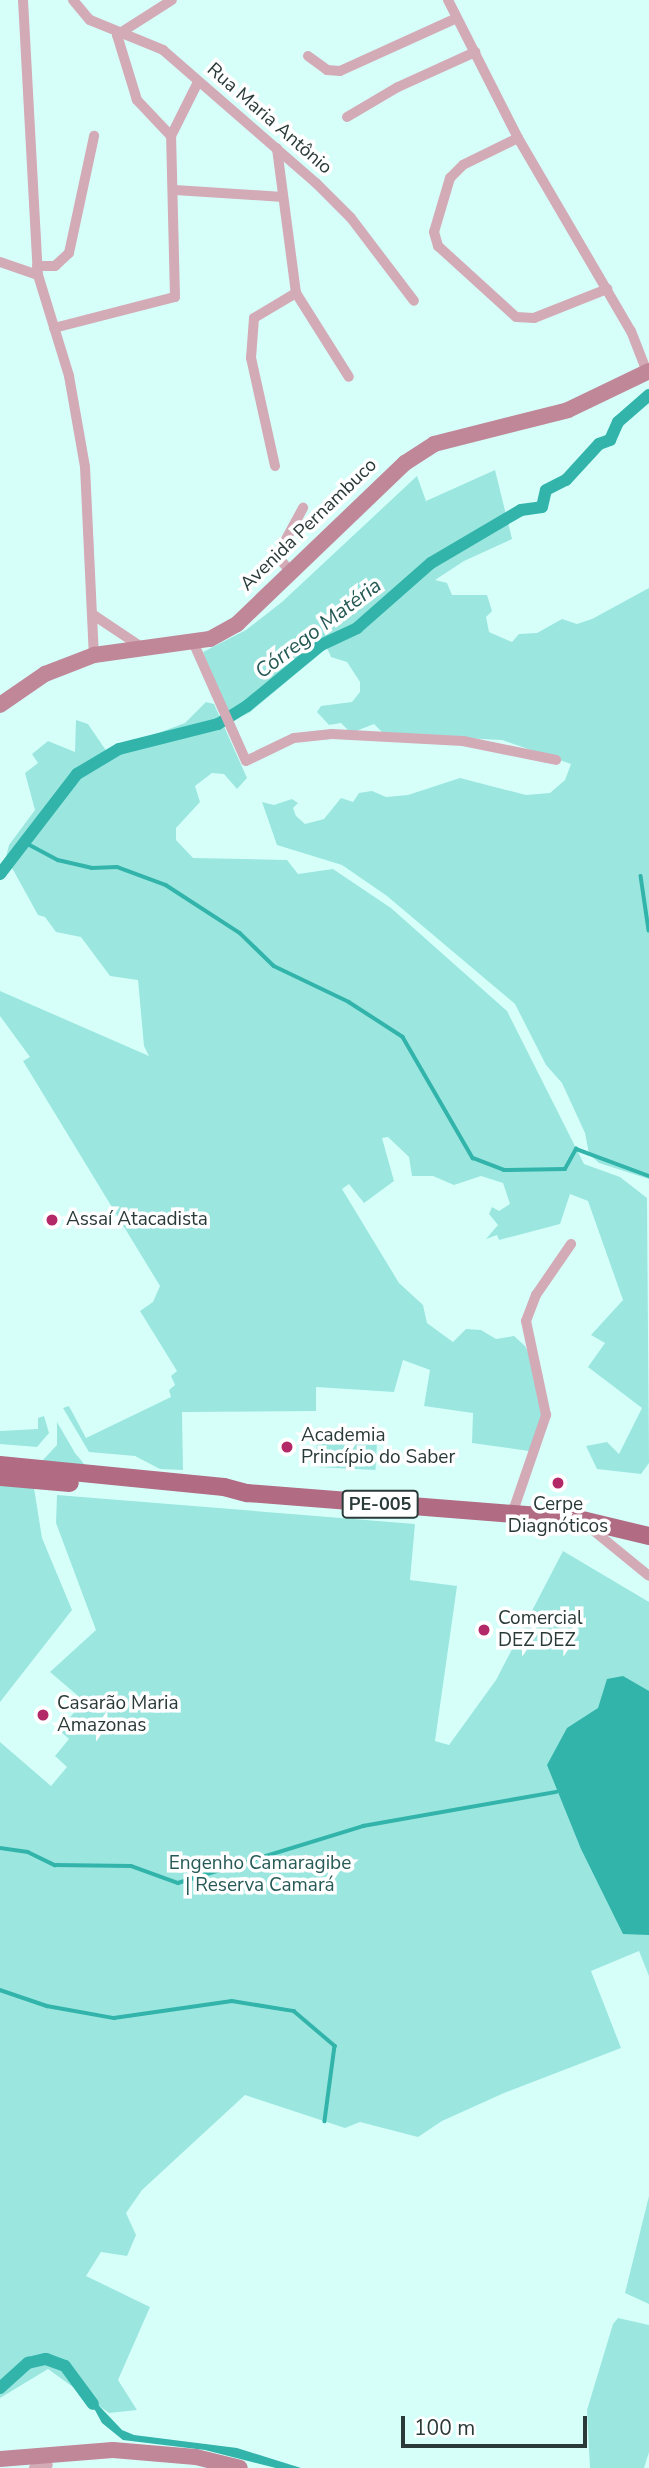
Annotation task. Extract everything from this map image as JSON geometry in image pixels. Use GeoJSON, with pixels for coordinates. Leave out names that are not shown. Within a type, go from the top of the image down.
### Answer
{"type":"FeatureCollection","features":[{"type":"Feature","properties":{"kind":"main road","name":"PE-005"},"geometry":{"type":"LineString","coordinates":[[0,1465],[224,1487],[247,1493],[578,1519],[649,1536]]}},
{"type":"Feature","properties":{"kind":"main road","name":"PE-005"},"geometry":{"type":"LineString","coordinates":[[0,1477],[225,1499],[247,1493]]}},
{"type":"Feature","properties":{"kind":"street"},"geometry":{"type":"LineString","coordinates":[[23,0],[38,271],[71,386],[85,467],[94,655]]}},
{"type":"Feature","properties":{"kind":"street","name":"Rua Maria Antônio"},"geometry":{"type":"LineString","coordinates":[[73,0],[90,20],[117,35],[163,50],[277,148],[351,218],[414,301]]}},
{"type":"Feature","properties":{"kind":"street"},"geometry":{"type":"LineString","coordinates":[[171,136],[137,100],[117,35],[172,0]]}},
{"type":"Feature","properties":{"kind":"street"},"geometry":{"type":"LineString","coordinates":[[448,0],[518,138],[607,289],[648,371]]}},
{"type":"Feature","properties":{"kind":"street"},"geometry":{"type":"LineString","coordinates":[[308,56],[327,70],[340,71],[457,18]]}},
{"type":"Feature","properties":{"kind":"street"},"geometry":{"type":"LineString","coordinates":[[347,117],[398,87],[475,52]]}},
{"type":"Feature","properties":{"kind":"street"},"geometry":{"type":"LineString","coordinates":[[54,328],[175,297],[175,190],[171,136],[198,82]]}},
{"type":"Feature","properties":{"kind":"street"},"geometry":{"type":"LineString","coordinates":[[0,262],[38,271],[55,265],[69,253],[94,136]]}},
{"type":"Feature","properties":{"kind":"street"},"geometry":{"type":"LineString","coordinates":[[518,138],[463,165],[450,178],[434,232],[438,246],[516,317],[534,318],[607,289]]}},
{"type":"Feature","properties":{"kind":"street"},"geometry":{"type":"LineString","coordinates":[[277,148],[296,293],[349,377]]}},
{"type":"Feature","properties":{"kind":"street"},"geometry":{"type":"LineString","coordinates":[[175,190],[283,197]]}},
{"type":"Feature","properties":{"kind":"street"},"geometry":{"type":"LineString","coordinates":[[275,466],[251,358],[254,318],[296,293]]}},
{"type":"Feature","properties":{"kind":"street","name":"Avenida Pernambuco"},"geometry":{"type":"LineString","coordinates":[[0,705],[45,674],[94,655],[210,639],[237,624],[405,463],[434,444],[568,410],[648,371]]}},
{"type":"Feature","properties":{"kind":"street"},"geometry":{"type":"LineString","coordinates":[[291,572],[277,556],[303,508]]}},
{"type":"Feature","properties":{"kind":"street"},"geometry":{"type":"LineString","coordinates":[[92,614],[143,648]]}},
{"type":"Feature","properties":{"kind":"street"},"geometry":{"type":"LineString","coordinates":[[192,642],[246,761],[294,738],[332,734],[463,741],[556,760]]}},
{"type":"Feature","properties":{"kind":"street"},"geometry":{"type":"LineString","coordinates":[[512,1514],[546,1415],[526,1321],[536,1295],[571,1244]]}},
{"type":"Feature","properties":{"kind":"street"},"geometry":{"type":"LineString","coordinates":[[578,1519],[649,1576]]}},
{"type":"Feature","properties":{"kind":"street"},"geometry":{"type":"LineString","coordinates":[[0,2459],[51,2462],[156,2452],[240,2468]]}},
{"type":"Feature","properties":{"kind":"street"},"geometry":{"type":"LineString","coordinates":[[34,2468],[51,2462]]}},
{"type":"Feature","properties":{"kind":"green space"},"geometry":{"type":"Polygon","coordinates":[[[495,470],[512,539],[464,561],[435,580],[447,583],[452,595],[487,595],[492,611],[486,617],[489,632],[512,642],[519,634],[537,633],[562,619],[577,624],[592,619],[649,588],[649,1179],[599,1163],[589,1154],[585,1133],[562,1083],[546,1065],[515,1004],[387,896],[342,865],[277,845],[262,802],[274,805],[292,799],[298,803],[293,808],[296,816],[305,824],[324,819],[341,798],[353,802],[359,793],[372,791],[386,797],[408,795],[460,778],[526,795],[550,793],[565,780],[571,764],[502,740],[384,734],[374,724],[351,733],[341,723],[329,725],[317,712],[321,706],[352,702],[360,692],[360,682],[347,662],[331,657],[327,648],[249,713],[231,721],[203,652],[246,630],[282,602],[417,476],[426,501],[495,470]]]}},
{"type":"Feature","properties":{"kind":"green space"},"geometry":{"type":"Polygon","coordinates":[[[206,702],[214,704],[247,778],[237,789],[224,774],[212,773],[195,786],[200,802],[176,828],[176,840],[193,858],[287,860],[298,874],[333,869],[391,908],[507,1011],[584,1164],[620,1177],[647,1198],[649,1463],[641,1474],[597,1469],[586,1446],[607,1442],[619,1454],[642,1408],[588,1367],[605,1343],[591,1335],[623,1300],[588,1201],[570,1194],[560,1224],[499,1240],[497,1235],[486,1239],[498,1225],[489,1214],[492,1207],[499,1211],[510,1204],[503,1183],[481,1176],[454,1185],[433,1176],[412,1176],[409,1157],[388,1137],[382,1138],[394,1181],[364,1203],[349,1184],[342,1189],[399,1283],[423,1305],[427,1323],[453,1342],[466,1329],[481,1330],[496,1339],[514,1336],[525,1346],[539,1374],[546,1415],[529,1451],[472,1443],[473,1413],[424,1406],[430,1370],[403,1360],[394,1392],[316,1387],[316,1411],[182,1412],[183,1470],[160,1469],[135,1456],[89,1452],[63,1408],[69,1406],[86,1438],[171,1397],[169,1390],[175,1385],[171,1376],[177,1371],[140,1311],[153,1302],[160,1286],[23,1061],[30,1057],[0,1016],[0,991],[149,1056],[144,1046],[138,980],[110,976],[81,937],[56,932],[45,917],[38,915],[6,857],[9,845],[35,810],[25,773],[38,763],[32,754],[48,741],[75,752],[76,720],[88,724],[107,752],[185,723],[206,702]]]}},
{"type":"Feature","properties":{"kind":"green space"},"geometry":{"type":"Polygon","coordinates":[[[44,1416],[49,1433],[37,1447],[0,1444],[0,1431],[38,1429],[38,1418],[44,1416]]]}},
{"type":"Feature","properties":{"kind":"green space"},"geometry":{"type":"Polygon","coordinates":[[[57,1422],[85,1465],[42,1461],[57,1445],[57,1422]]]}},
{"type":"Feature","properties":{"kind":"green space"},"geometry":{"type":"Polygon","coordinates":[[[317,1440],[377,1443],[376,1470],[316,1467],[317,1440]]]}},
{"type":"Feature","properties":{"kind":"green space"},"geometry":{"type":"Polygon","coordinates":[[[0,1485],[34,1488],[42,1538],[72,1610],[0,1702],[0,1485]]]}},
{"type":"Feature","properties":{"kind":"green space","name":"Engenho Camaragibe | Reserva Camará"},"geometry":{"type":"Polygon","coordinates":[[[57,1495],[415,1524],[410,1580],[457,1586],[435,1741],[449,1745],[496,1680],[563,1551],[649,1602],[649,1976],[639,1951],[591,1971],[621,2048],[504,2093],[442,2121],[418,2137],[360,2122],[345,2128],[245,2095],[142,2190],[126,2213],[136,2235],[127,2256],[101,2252],[86,2276],[150,2307],[118,2380],[137,2410],[109,2413],[48,2369],[0,2398],[0,1742],[51,1786],[67,1767],[55,1756],[69,1739],[59,1730],[84,1701],[50,1672],[96,1630],[56,1523],[57,1495]]]}},
{"type":"Feature","properties":{"kind":"green space"},"geometry":{"type":"Polygon","coordinates":[[[649,2196],[649,2304],[625,2293],[649,2196]]]}},
{"type":"Feature","properties":{"kind":"green space"},"geometry":{"type":"Polygon","coordinates":[[[618,2318],[649,2325],[649,2452],[644,2468],[590,2468],[587,2410],[613,2324],[618,2318]]]}},
{"type":"Feature","properties":{"kind":"shaded area"},"geometry":{"type":"Polygon","coordinates":[[[623,1676],[649,1691],[649,1935],[623,1934],[581,1849],[547,1765],[567,1728],[598,1708],[607,1679],[623,1676]]]}},
{"type":"Feature","properties":{"kind":"shaded area"},"geometry":{"type":"Polygon","coordinates":[[[84,2390],[122,2430],[134,2435],[237,2448],[301,2468],[276,2468],[205,2450],[123,2440],[102,2423],[84,2390]]]}},
{"type":"Feature","properties":{"kind":"waterway","name":"Córrego Matéria"},"geometry":{"type":"LineString","coordinates":[[0,874],[77,774],[119,749],[218,724],[247,706],[321,645],[357,628],[431,563],[521,510],[542,507],[546,490],[566,480],[599,444],[610,440],[618,422],[649,395]]}},
{"type":"Feature","properties":{"kind":"waterway"},"geometry":{"type":"LineString","coordinates":[[28,844],[58,860],[92,868],[117,867],[166,885],[240,933],[274,966],[349,1002],[403,1037],[473,1158],[504,1170],[565,1169],[576,1149],[649,1176]]}},
{"type":"Feature","properties":{"kind":"waterway"},"geometry":{"type":"LineString","coordinates":[[641,876],[649,930]]}},
{"type":"Feature","properties":{"kind":"waterway"},"geometry":{"type":"LineString","coordinates":[[0,1848],[28,1852],[55,1865],[131,1866],[178,1883],[363,1826],[556,1792]]}},
{"type":"Feature","properties":{"kind":"waterway"},"geometry":{"type":"LineString","coordinates":[[0,1990],[47,2006],[114,2018],[232,2001],[294,2011],[335,2046],[325,2121]]}},
{"type":"Feature","properties":{"kind":"waterway"},"geometry":{"type":"LineString","coordinates":[[0,2388],[28,2363],[46,2359],[65,2366],[93,2404]]}},
{"type":"Feature","properties":{"kind":"place","name":"Assaí Atacadista"},"geometry":{"type":"Point","coordinates":[52,1220]}},
{"type":"Feature","properties":{"kind":"place","name":"Academia Princípio do Saber"},"geometry":{"type":"Point","coordinates":[287,1447]}},
{"type":"Feature","properties":{"kind":"place","name":"Cerpe Diagnóticos"},"geometry":{"type":"Point","coordinates":[558,1483]}},
{"type":"Feature","properties":{"kind":"place","name":"Comercial DEZ DEZ"},"geometry":{"type":"Point","coordinates":[484,1630]}},
{"type":"Feature","properties":{"kind":"place","name":"Casarão Maria Amazonas"},"geometry":{"type":"Point","coordinates":[43,1715]}}]}
